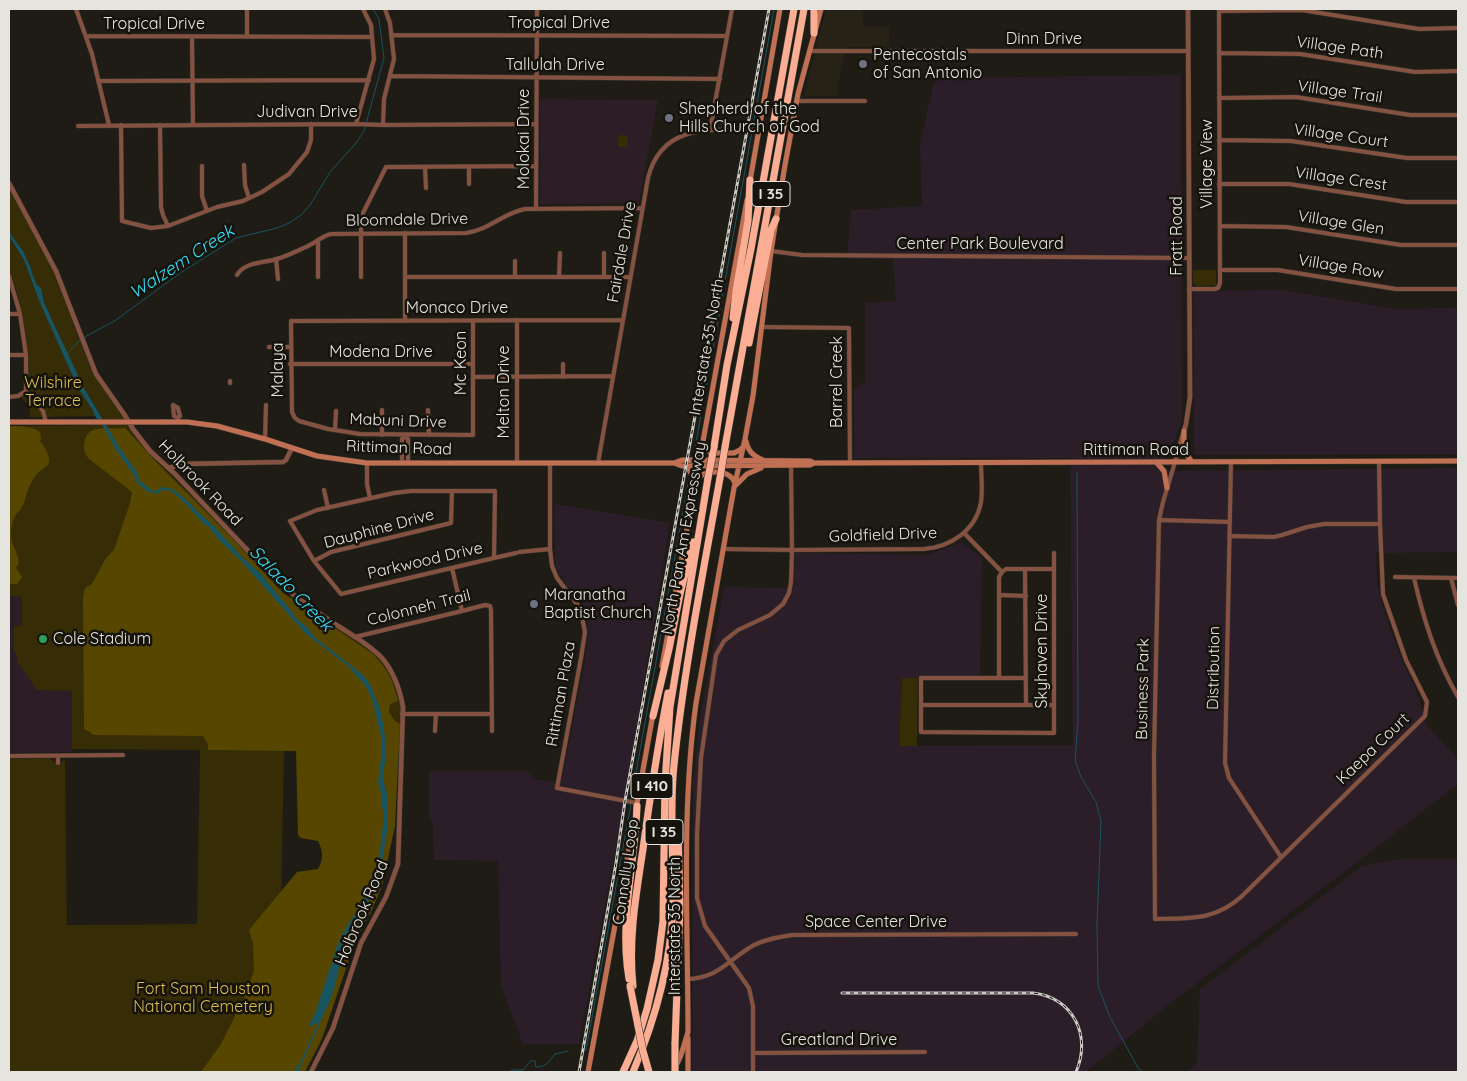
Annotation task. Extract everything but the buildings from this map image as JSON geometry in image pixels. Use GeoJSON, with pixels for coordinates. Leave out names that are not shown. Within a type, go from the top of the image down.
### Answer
{"type":"FeatureCollection","features":[{"type":"Feature","properties":{"kind":"highway","name":"North Pan Am Expressway"},"geometry":{"type":"LineString","coordinates":[[623,1072],[637,1041],[649,1004],[661,945],[667,740],[673,689],[727,365],[751,249],[794,9]]}},
{"type":"Feature","properties":{"kind":"highway","name":"North Pan Am Expressway"},"geometry":{"type":"LineString","coordinates":[[633,1072],[659,1000],[669,955],[672,924],[674,768],[679,718],[725,447],[804,9]]}},
{"type":"Feature","properties":{"kind":"highway"},"geometry":{"type":"LineString","coordinates":[[814,9],[814,33]]}},
{"type":"Feature","properties":{"kind":"highway"},"geometry":{"type":"LineString","coordinates":[[727,365],[736,291],[748,221],[750,180]]}},
{"type":"Feature","properties":{"kind":"highway"},"geometry":{"type":"LineString","coordinates":[[738,380],[754,322],[771,230],[776,219]]}},
{"type":"Feature","properties":{"kind":"highway"},"geometry":{"type":"LineString","coordinates":[[652,716],[669,649],[701,500],[708,478]]}},
{"type":"Feature","properties":{"kind":"highway","name":"Connally Loop"},"geometry":{"type":"LineString","coordinates":[[650,1072],[632,986],[631,946],[635,901],[658,746],[677,642],[690,588]]}},
{"type":"Feature","properties":{"kind":"highway","name":"I 410"},"geometry":{"type":"LineString","coordinates":[[674,1072],[680,906],[677,805],[679,718]]}},
{"type":"Feature","properties":{"kind":"highway"},"geometry":{"type":"LineString","coordinates":[[632,986],[625,948],[625,918],[635,836],[634,803]]}},
{"type":"Feature","properties":{"kind":"highway"},"geometry":{"type":"LineString","coordinates":[[637,1072],[651,1034],[659,1000]]}},
{"type":"Feature","properties":{"kind":"main road","name":"Interstate 35 North"},"geometry":{"type":"LineString","coordinates":[[588,1072],[634,803],[652,716],[750,180],[754,130],[780,9]]}},
{"type":"Feature","properties":{"kind":"main road","name":"Interstate 35 North"},"geometry":{"type":"LineString","coordinates":[[674,1072],[688,1032],[688,795],[692,729],[735,486],[746,439],[763,327],[776,219],[797,101],[821,9]]}},
{"type":"Feature","properties":{"kind":"main road","name":"Rittiman Road"},"geometry":{"type":"LineString","coordinates":[[9,422],[162,422],[178,420],[217,426],[317,456],[367,463],[674,463],[687,466],[698,463]]}},
{"type":"Feature","properties":{"kind":"main road"},"geometry":{"type":"LineString","coordinates":[[1184,430],[1184,451],[1193,462]]}},
{"type":"Feature","properties":{"kind":"main road"},"geometry":{"type":"LineString","coordinates":[[746,439],[750,452],[767,463]]}},
{"type":"Feature","properties":{"kind":"main road"},"geometry":{"type":"LineString","coordinates":[[703,442],[704,448],[711,453],[734,453],[743,447]]}},
{"type":"Feature","properties":{"kind":"main road"},"geometry":{"type":"LineString","coordinates":[[682,460],[698,453],[703,442]]}},
{"type":"Feature","properties":{"kind":"main road","name":"Rittiman Road"},"geometry":{"type":"LineString","coordinates":[[674,463],[682,460],[698,463],[740,464],[810,461],[814,463],[1458,461]]}},
{"type":"Feature","properties":{"kind":"main road"},"geometry":{"type":"LineString","coordinates":[[1156,462],[1164,471],[1167,488]]}},
{"type":"Feature","properties":{"kind":"main road"},"geometry":{"type":"LineString","coordinates":[[735,486],[751,471],[767,463]]}},
{"type":"Feature","properties":{"kind":"main road","name":"Rittiman Road"},"geometry":{"type":"LineString","coordinates":[[767,463],[791,466],[814,463]]}},
{"type":"Feature","properties":{"kind":"main road"},"geometry":{"type":"LineString","coordinates":[[687,466],[695,481],[703,474],[725,474],[733,478],[735,486]]}},
{"type":"Feature","properties":{"kind":"main road"},"geometry":{"type":"LineString","coordinates":[[688,1032],[688,1072]]}},
{"type":"Feature","properties":{"kind":"street"},"geometry":{"type":"LineString","coordinates":[[76,9],[92,54],[108,125]]}},
{"type":"Feature","properties":{"kind":"street"},"geometry":{"type":"LineString","coordinates":[[247,9],[247,37]]}},
{"type":"Feature","properties":{"kind":"street"},"geometry":{"type":"LineString","coordinates":[[356,124],[374,59],[371,25],[362,9]]}},
{"type":"Feature","properties":{"kind":"street"},"geometry":{"type":"LineString","coordinates":[[383,125],[383,103],[394,59],[390,23],[385,9]]}},
{"type":"Feature","properties":{"kind":"street","name":"Molokai Drive"},"geometry":{"type":"LineString","coordinates":[[536,209],[537,9]]}},
{"type":"Feature","properties":{"kind":"street"},"geometry":{"type":"LineString","coordinates":[[710,130],[732,9]]}},
{"type":"Feature","properties":{"kind":"street","name":"Fratt Road"},"geometry":{"type":"LineString","coordinates":[[1175,462],[1189,412],[1190,397],[1188,9]]}},
{"type":"Feature","properties":{"kind":"street","name":"Village View"},"geometry":{"type":"LineString","coordinates":[[1189,289],[1218,288],[1220,283],[1219,11],[1302,10],[1419,29],[1458,28]]}},
{"type":"Feature","properties":{"kind":"street","name":"Tropical Drive"},"geometry":{"type":"LineString","coordinates":[[391,35],[728,36]]}},
{"type":"Feature","properties":{"kind":"street","name":"Tropical Drive"},"geometry":{"type":"LineString","coordinates":[[86,36],[372,37]]}},
{"type":"Feature","properties":{"kind":"street"},"geometry":{"type":"LineString","coordinates":[[192,37],[193,125]]}},
{"type":"Feature","properties":{"kind":"street","name":"Dinn Drive"},"geometry":{"type":"LineString","coordinates":[[809,50],[1188,51]]}},
{"type":"Feature","properties":{"kind":"street","name":"Village Path"},"geometry":{"type":"LineString","coordinates":[[1219,53],[1300,54],[1415,72],[1458,71]]}},
{"type":"Feature","properties":{"kind":"street","name":"Tallulah Drive"},"geometry":{"type":"LineString","coordinates":[[390,76],[720,79]]}},
{"type":"Feature","properties":{"kind":"street"},"geometry":{"type":"LineString","coordinates":[[98,80],[369,80]]}},
{"type":"Feature","properties":{"kind":"street","name":"Village Trail"},"geometry":{"type":"LineString","coordinates":[[1219,98],[1296,97],[1410,115],[1458,115]]}},
{"type":"Feature","properties":{"kind":"street"},"geometry":{"type":"LineString","coordinates":[[797,101],[866,101]]}},
{"type":"Feature","properties":{"kind":"street"},"geometry":{"type":"LineString","coordinates":[[121,125],[122,221],[151,228],[168,226],[223,205],[240,202],[267,189],[291,172],[308,149],[311,140],[311,124]]}},
{"type":"Feature","properties":{"kind":"street","name":"Judivan Drive"},"geometry":{"type":"LineString","coordinates":[[78,126],[536,124]]}},
{"type":"Feature","properties":{"kind":"street"},"geometry":{"type":"LineString","coordinates":[[160,125],[161,207],[168,226]]}},
{"type":"Feature","properties":{"kind":"street","name":"Fairdale Drive"},"geometry":{"type":"LineString","coordinates":[[598,463],[622,320],[650,172],[654,160],[671,142],[687,133],[700,130],[754,130]]}},
{"type":"Feature","properties":{"kind":"street","name":"Village Court"},"geometry":{"type":"LineString","coordinates":[[1219,140],[1291,140],[1407,158],[1458,158]]}},
{"type":"Feature","properties":{"kind":"street"},"geometry":{"type":"LineString","coordinates":[[244,165],[245,185],[249,198]]}},
{"type":"Feature","properties":{"kind":"street"},"geometry":{"type":"LineString","coordinates":[[202,166],[202,196],[207,211]]}},
{"type":"Feature","properties":{"kind":"street"},"geometry":{"type":"LineString","coordinates":[[361,277],[363,213],[386,167],[536,166]]}},
{"type":"Feature","properties":{"kind":"street"},"geometry":{"type":"LineString","coordinates":[[426,167],[426,188]]}},
{"type":"Feature","properties":{"kind":"street"},"geometry":{"type":"LineString","coordinates":[[469,167],[469,184]]}},
{"type":"Feature","properties":{"kind":"street","name":"Holbrook Road"},"geometry":{"type":"LineString","coordinates":[[9,183],[56,271],[96,374],[133,429],[150,451],[169,468],[287,591],[378,654],[398,687],[402,700],[398,864],[386,897],[361,944],[332,1028],[311,1072]]}},
{"type":"Feature","properties":{"kind":"street","name":"Village Crest"},"geometry":{"type":"LineString","coordinates":[[1220,184],[1289,184],[1406,202],[1458,202]]}},
{"type":"Feature","properties":{"kind":"street"},"geometry":{"type":"LineString","coordinates":[[376,187],[382,190]]}},
{"type":"Feature","properties":{"kind":"street","name":"Bloomdale Drive"},"geometry":{"type":"LineString","coordinates":[[237,275],[246,267],[276,259],[307,247],[331,234],[472,232],[514,212],[536,209],[643,208]]}},
{"type":"Feature","properties":{"kind":"street","name":"Village Glen"},"geometry":{"type":"LineString","coordinates":[[1220,226],[1286,227],[1402,245],[1458,245]]}},
{"type":"Feature","properties":{"kind":"street"},"geometry":{"type":"LineString","coordinates":[[404,321],[405,233]]}},
{"type":"Feature","properties":{"kind":"street"},"geometry":{"type":"LineString","coordinates":[[318,240],[318,277]]}},
{"type":"Feature","properties":{"kind":"street","name":"Center Park Boulevard"},"geometry":{"type":"LineString","coordinates":[[772,251],[802,255],[1189,258]]}},
{"type":"Feature","properties":{"kind":"street"},"geometry":{"type":"LineString","coordinates":[[559,277],[560,253]]}},
{"type":"Feature","properties":{"kind":"street"},"geometry":{"type":"LineString","coordinates":[[604,253],[604,277]]}},
{"type":"Feature","properties":{"kind":"street"},"geometry":{"type":"LineString","coordinates":[[276,259],[278,279]]}},
{"type":"Feature","properties":{"kind":"street"},"geometry":{"type":"LineString","coordinates":[[515,261],[515,277]]}},
{"type":"Feature","properties":{"kind":"street","name":"Village Row"},"geometry":{"type":"LineString","coordinates":[[1220,270],[1278,270],[1396,289],[1458,288]]}},
{"type":"Feature","properties":{"kind":"street"},"geometry":{"type":"LineString","coordinates":[[9,276],[20,314],[26,355],[26,391],[42,408],[46,422]]}},
{"type":"Feature","properties":{"kind":"street"},"geometry":{"type":"LineString","coordinates":[[405,277],[630,277]]}},
{"type":"Feature","properties":{"kind":"street"},"geometry":{"type":"LineString","coordinates":[[9,314],[20,314]]}},
{"type":"Feature","properties":{"kind":"street","name":"Monaco Drive"},"geometry":{"type":"LineString","coordinates":[[291,320],[622,320]]}},
{"type":"Feature","properties":{"kind":"street","name":"Malaya"},"geometry":{"type":"LineString","coordinates":[[291,320],[291,407],[295,418]]}},
{"type":"Feature","properties":{"kind":"street","name":"Melton Drive"},"geometry":{"type":"LineString","coordinates":[[517,320],[517,463]]}},
{"type":"Feature","properties":{"kind":"street","name":"Mc Keon"},"geometry":{"type":"LineString","coordinates":[[473,321],[473,436]]}},
{"type":"Feature","properties":{"kind":"street","name":"Barrel Creek"},"geometry":{"type":"LineString","coordinates":[[763,327],[850,328],[850,463]]}},
{"type":"Feature","properties":{"kind":"street"},"geometry":{"type":"LineString","coordinates":[[269,346],[291,347]]}},
{"type":"Feature","properties":{"kind":"street"},"geometry":{"type":"LineString","coordinates":[[9,356],[26,355]]}},
{"type":"Feature","properties":{"kind":"street","name":"Modena Drive"},"geometry":{"type":"LineString","coordinates":[[290,364],[473,364]]}},
{"type":"Feature","properties":{"kind":"street"},"geometry":{"type":"LineString","coordinates":[[563,364],[563,377]]}},
{"type":"Feature","properties":{"kind":"street"},"geometry":{"type":"LineString","coordinates":[[473,377],[613,376]]}},
{"type":"Feature","properties":{"kind":"street"},"geometry":{"type":"LineString","coordinates":[[9,397],[18,396],[26,391]]}},
{"type":"Feature","properties":{"kind":"street"},"geometry":{"type":"LineString","coordinates":[[265,439],[266,405]]}},
{"type":"Feature","properties":{"kind":"street"},"geometry":{"type":"LineString","coordinates":[[382,410],[382,435]]}},
{"type":"Feature","properties":{"kind":"street"},"geometry":{"type":"LineString","coordinates":[[428,410],[429,435]]}},
{"type":"Feature","properties":{"kind":"street"},"geometry":{"type":"LineString","coordinates":[[336,411],[336,430]]}},
{"type":"Feature","properties":{"kind":"street","name":"Mabuni Drive"},"geometry":{"type":"LineString","coordinates":[[295,418],[299,421],[360,434],[473,436]]}},
{"type":"Feature","properties":{"kind":"street"},"geometry":{"type":"LineString","coordinates":[[405,436],[402,440],[405,463]]}},
{"type":"Feature","properties":{"kind":"street"},"geometry":{"type":"LineString","coordinates":[[169,468],[181,464],[282,462],[286,460],[292,448]]}},
{"type":"Feature","properties":{"kind":"street","name":"Goldfield Drive"},"geometry":{"type":"LineString","coordinates":[[724,548],[792,550],[932,549],[950,543],[964,533],[974,521],[979,511],[982,492],[981,462]]}},
{"type":"Feature","properties":{"kind":"street","name":"Business Park"},"geometry":{"type":"LineString","coordinates":[[1155,919],[1154,756],[1160,520],[1161,507],[1175,462]]}},
{"type":"Feature","properties":{"kind":"street","name":"Distribution"},"geometry":{"type":"LineString","coordinates":[[1231,462],[1225,763],[1229,778],[1281,857]]}},
{"type":"Feature","properties":{"kind":"street","name":"Kaepa Court"},"geometry":{"type":"LineString","coordinates":[[1155,919],[1201,917],[1224,910],[1237,901],[1425,716],[1426,702],[1406,660],[1383,594],[1379,462]]}},
{"type":"Feature","properties":{"kind":"street"},"geometry":{"type":"LineString","coordinates":[[367,463],[367,484],[370,498]]}},
{"type":"Feature","properties":{"kind":"street","name":"Rittiman Plaza"},"geometry":{"type":"LineString","coordinates":[[550,463],[550,549],[553,570],[561,584],[577,604],[585,632],[557,788],[634,803]]}},
{"type":"Feature","properties":{"kind":"street"},"geometry":{"type":"LineString","coordinates":[[753,1072],[753,1006],[749,988],[705,926],[697,898],[697,835],[701,758],[716,655],[724,641],[738,630],[770,615],[783,604],[789,593],[792,550],[791,466]]}},
{"type":"Feature","properties":{"kind":"street"},"geometry":{"type":"LineString","coordinates":[[324,490],[328,508]]}},
{"type":"Feature","properties":{"kind":"street"},"geometry":{"type":"LineString","coordinates":[[314,561],[290,521],[310,512],[411,491],[495,490],[494,558]]}},
{"type":"Feature","properties":{"kind":"street","name":"Dauphine Drive"},"geometry":{"type":"LineString","coordinates":[[314,561],[331,552],[451,523],[452,491]]}},
{"type":"Feature","properties":{"kind":"street"},"geometry":{"type":"LineString","coordinates":[[1160,520],[1230,522]]}},
{"type":"Feature","properties":{"kind":"street"},"geometry":{"type":"LineString","coordinates":[[1230,536],[1274,537],[1324,524],[1380,524]]}},
{"type":"Feature","properties":{"kind":"street"},"geometry":{"type":"LineString","coordinates":[[964,533],[1002,572]]}},
{"type":"Feature","properties":{"kind":"street","name":"Parkwood Drive"},"geometry":{"type":"LineString","coordinates":[[314,561],[341,594],[517,552],[550,549]]}},
{"type":"Feature","properties":{"kind":"street","name":"Skyhaven Drive"},"geometry":{"type":"LineString","coordinates":[[921,705],[921,732],[1054,733],[1054,553]]}},
{"type":"Feature","properties":{"kind":"street"},"geometry":{"type":"LineString","coordinates":[[452,568],[462,611]]}},
{"type":"Feature","properties":{"kind":"street"},"geometry":{"type":"LineString","coordinates":[[999,678],[999,577],[1006,569],[1054,569]]}},
{"type":"Feature","properties":{"kind":"street"},"geometry":{"type":"LineString","coordinates":[[1025,569],[1026,705]]}},
{"type":"Feature","properties":{"kind":"street"},"geometry":{"type":"LineString","coordinates":[[1394,578],[1458,578]]}},
{"type":"Feature","properties":{"kind":"street"},"geometry":{"type":"LineString","coordinates":[[1414,578],[1422,613],[1433,647],[1458,697]]}},
{"type":"Feature","properties":{"kind":"street"},"geometry":{"type":"LineString","coordinates":[[1451,578],[1458,606]]}},
{"type":"Feature","properties":{"kind":"street"},"geometry":{"type":"LineString","coordinates":[[999,595],[1026,596]]}},
{"type":"Feature","properties":{"kind":"street","name":"Colonneh Trail"},"geometry":{"type":"LineString","coordinates":[[355,637],[485,605],[490,606],[491,714]]}},
{"type":"Feature","properties":{"kind":"street"},"geometry":{"type":"LineString","coordinates":[[1026,678],[921,678],[921,705],[1054,705]]}},
{"type":"Feature","properties":{"kind":"street"},"geometry":{"type":"LineString","coordinates":[[402,714],[491,714],[492,731]]}},
{"type":"Feature","properties":{"kind":"street"},"geometry":{"type":"LineString","coordinates":[[435,731],[436,714]]}},
{"type":"Feature","properties":{"kind":"street"},"geometry":{"type":"LineString","coordinates":[[9,756],[123,755]]}},
{"type":"Feature","properties":{"kind":"street"},"geometry":{"type":"LineString","coordinates":[[58,756],[58,763]]}},
{"type":"Feature","properties":{"kind":"street","name":"Space Center Drive"},"geometry":{"type":"LineString","coordinates":[[688,979],[709,976],[754,945],[772,938],[792,935],[1076,934]]}},
{"type":"Feature","properties":{"kind":"street","name":"Greatland Drive"},"geometry":{"type":"LineString","coordinates":[[753,1053],[924,1052]]}},
{"type":"Feature","properties":{"kind":"shaded area"},"geometry":{"type":"Polygon","coordinates":[[[826,9],[863,9],[863,27],[889,27],[889,47],[845,47],[836,96],[804,96],[826,9]]]}},
{"type":"Feature","properties":{"kind":"shaded area"},"geometry":{"type":"Polygon","coordinates":[[[1181,75],[1182,422],[1161,471],[1458,468],[1458,552],[1376,553],[1377,582],[1383,609],[1400,656],[1417,692],[1426,724],[1458,759],[1458,784],[1172,1002],[1086,1072],[692,1072],[693,783],[700,719],[724,587],[793,588],[795,553],[928,555],[962,542],[982,558],[980,676],[902,678],[899,746],[1073,745],[1070,458],[854,458],[854,390],[865,382],[865,303],[896,301],[893,259],[847,259],[851,210],[922,206],[920,144],[935,78],[1181,75]]]}},
{"type":"Feature","properties":{"kind":"shaded area"},"geometry":{"type":"Polygon","coordinates":[[[540,99],[658,100],[639,203],[540,204],[540,99]]]}},
{"type":"Feature","properties":{"kind":"shaded area"},"geometry":{"type":"Polygon","coordinates":[[[1284,290],[1396,309],[1458,308],[1458,454],[1194,455],[1194,291],[1284,290]]]}},
{"type":"Feature","properties":{"kind":"shaded area"},"geometry":{"type":"Polygon","coordinates":[[[9,426],[29,427],[40,432],[40,441],[49,458],[48,465],[31,482],[23,505],[12,524],[12,540],[19,561],[16,568],[22,577],[17,584],[9,584],[9,426]]]}},
{"type":"Feature","properties":{"kind":"shaded area"},"geometry":{"type":"Polygon","coordinates":[[[125,428],[283,593],[373,654],[383,665],[392,681],[398,701],[390,704],[389,712],[394,720],[400,724],[395,826],[382,886],[371,912],[356,939],[322,1039],[305,1072],[202,1072],[221,1044],[244,998],[254,971],[253,943],[249,930],[297,872],[318,869],[321,862],[322,852],[318,841],[301,838],[298,835],[296,751],[208,750],[208,744],[203,736],[93,735],[84,729],[83,598],[85,588],[92,584],[106,558],[114,550],[132,492],[89,459],[84,450],[84,443],[87,435],[96,429],[125,428]]]}},
{"type":"Feature","properties":{"kind":"shaded area"},"geometry":{"type":"Polygon","coordinates":[[[554,504],[670,523],[624,804],[579,1044],[523,1044],[501,986],[498,861],[434,860],[433,823],[429,815],[429,771],[526,771],[537,780],[561,783],[585,660],[588,634],[586,608],[567,586],[555,566],[554,504]]]}},
{"type":"Feature","properties":{"kind":"shaded area"},"geometry":{"type":"Polygon","coordinates":[[[9,596],[72,597],[72,752],[9,753],[9,596]]]}},
{"type":"Feature","properties":{"kind":"shaded area"},"geometry":{"type":"Polygon","coordinates":[[[1400,859],[1458,859],[1458,1072],[1187,1072],[1197,1062],[1200,989],[1362,866],[1400,859]]]}},
{"type":"Feature","properties":{"kind":"green space"},"geometry":{"type":"Polygon","coordinates":[[[620,135],[625,135],[628,139],[628,147],[618,147],[620,135]]]}},
{"type":"Feature","properties":{"kind":"green space","name":"Fort Sam Houston National Cemetery"},"geometry":{"type":"Polygon","coordinates":[[[9,187],[52,268],[88,362],[127,425],[150,454],[273,577],[287,595],[309,607],[380,656],[393,676],[400,693],[402,714],[399,754],[284,751],[278,1072],[9,1072],[9,759],[50,758],[55,763],[60,763],[65,759],[67,925],[197,924],[200,750],[72,749],[72,691],[37,690],[18,663],[16,652],[14,652],[14,626],[22,626],[22,597],[9,596],[9,426],[107,425],[84,388],[66,352],[44,302],[41,288],[37,285],[23,251],[9,232],[9,187]]]}},
{"type":"Feature","properties":{"kind":"green space","name":"Wilshire Terrace"},"geometry":{"type":"Polygon","coordinates":[[[9,236],[24,260],[40,303],[78,388],[95,416],[30,417],[30,406],[21,397],[28,392],[28,353],[17,292],[9,271],[9,236]]]}},
{"type":"Feature","properties":{"kind":"green space"},"geometry":{"type":"Polygon","coordinates":[[[1193,270],[1216,270],[1216,285],[1197,286],[1193,283],[1193,270]]]}},
{"type":"Feature","properties":{"kind":"green space"},"geometry":{"type":"Polygon","coordinates":[[[902,678],[918,678],[917,746],[899,746],[902,678]]]}},
{"type":"Feature","properties":{"kind":"water"},"geometry":{"type":"Polygon","coordinates":[[[9,232],[23,251],[37,285],[41,288],[44,302],[84,388],[117,444],[136,471],[140,481],[153,491],[162,487],[173,489],[186,499],[259,572],[314,637],[362,674],[370,684],[380,709],[386,752],[383,779],[387,795],[388,824],[383,856],[375,890],[352,931],[347,933],[342,943],[341,953],[343,953],[331,998],[298,1072],[294,1072],[318,1023],[310,1027],[309,1025],[316,1011],[336,948],[345,929],[371,889],[377,868],[384,816],[378,783],[382,749],[381,736],[372,699],[365,685],[348,666],[306,634],[241,561],[182,500],[168,490],[162,490],[157,494],[147,491],[136,482],[137,480],[78,388],[40,303],[24,260],[9,236],[9,232]]]}},
{"type":"Feature","properties":{"kind":"waterway","name":"Walzem Creek"},"geometry":{"type":"LineString","coordinates":[[83,338],[116,320],[180,273],[236,238],[277,228],[289,223],[301,215],[310,205],[330,172],[356,143],[364,131],[384,58],[379,19],[373,9]]}},
{"type":"Feature","properties":{"kind":"waterway"},"geometry":{"type":"LineString","coordinates":[[695,448],[774,9]]}},
{"type":"Feature","properties":{"kind":"waterway","name":"Walzem Creek"},"geometry":{"type":"LineString","coordinates":[[67,354],[80,340]]}},
{"type":"Feature","properties":{"kind":"waterway"},"geometry":{"type":"LineString","coordinates":[[1077,473],[1078,721],[1075,760],[1081,777],[1096,802],[1101,821],[1097,925],[1098,986],[1110,1017],[1138,1068],[1143,1072]]}},
{"type":"Feature","properties":{"kind":"waterway"},"geometry":{"type":"LineString","coordinates":[[631,800],[689,479]]}},
{"type":"Feature","properties":{"kind":"waterway"},"geometry":{"type":"LineString","coordinates":[[584,1050],[586,1050],[631,804]]}},
{"type":"Feature","properties":{"kind":"waterway"},"geometry":{"type":"LineString","coordinates":[[507,1072],[523,1070],[533,1061],[535,1061],[536,1067],[545,1065],[555,1054],[568,1051]]}},
{"type":"Feature","properties":{"kind":"railway"},"geometry":{"type":"LineString","coordinates":[[579,1072],[616,863],[625,801],[769,9]]}},
{"type":"Feature","properties":{"kind":"railway"},"geometry":{"type":"LineString","coordinates":[[842,993],[1033,993],[1047,996],[1059,1002],[1076,1021],[1082,1045],[1076,1072]]}},
{"type":"Feature","properties":{"kind":"place","name":"Pentecostals of San Antonio"},"geometry":{"type":"Point","coordinates":[863,64]}},
{"type":"Feature","properties":{"kind":"place","name":"Shepherd of the Hills Church of God"},"geometry":{"type":"Point","coordinates":[669,118]}},
{"type":"Feature","properties":{"kind":"place","name":"Maranatha Baptist Church"},"geometry":{"type":"Point","coordinates":[534,604]}},
{"type":"Feature","properties":{"kind":"place","name":"Cole Stadium"},"geometry":{"type":"Point","coordinates":[43,639]}},
{"type":"Feature","properties":{"kind":"water label","name":"Salado Creek"},"geometry":{"type":"Point","coordinates":[291,589]}}]}
